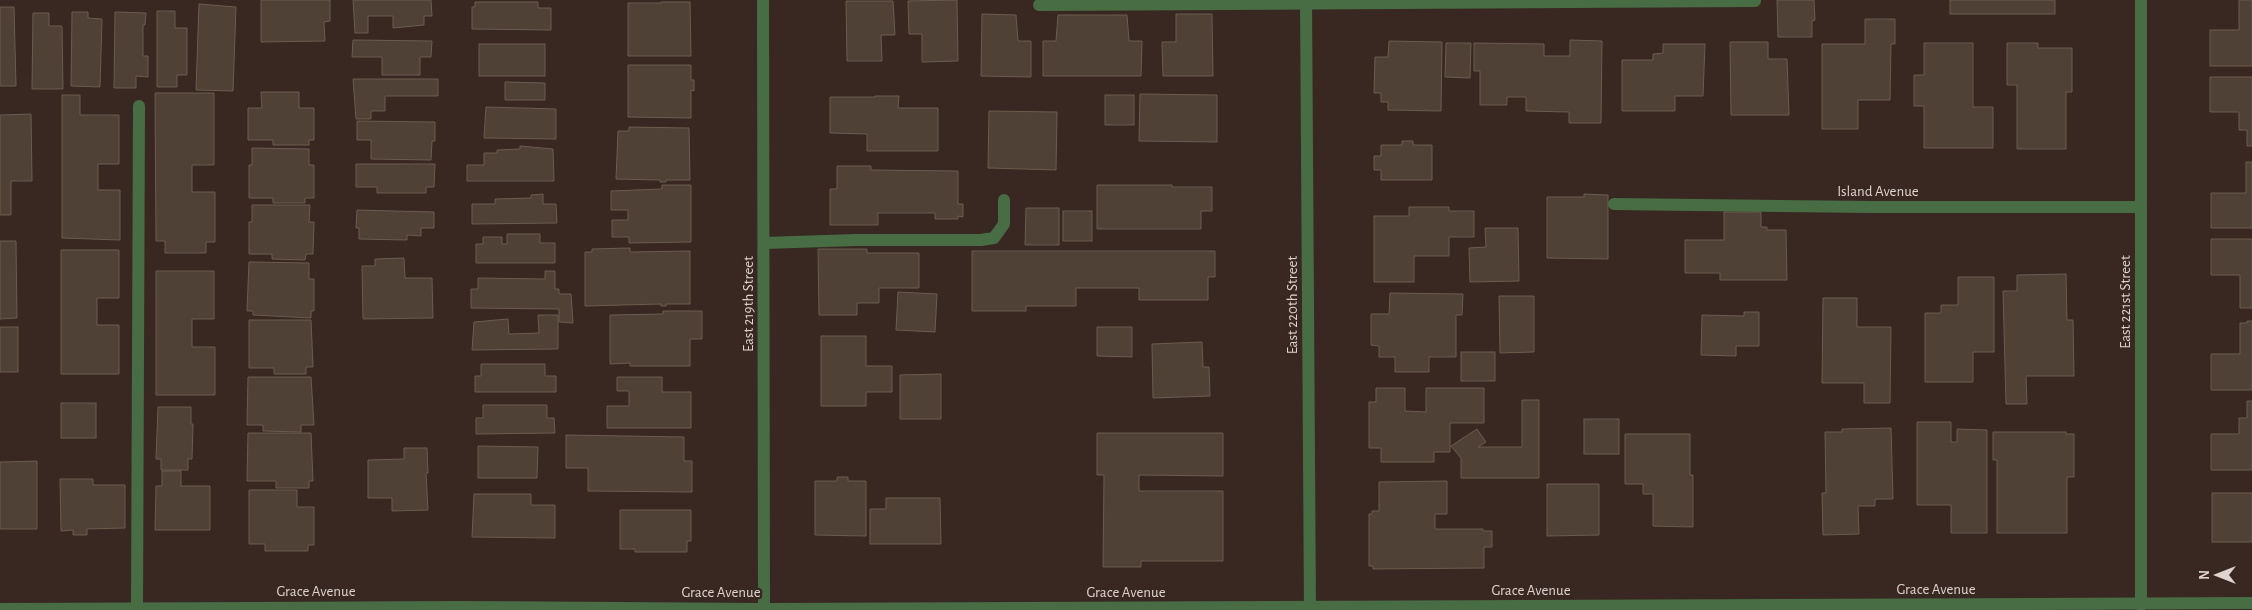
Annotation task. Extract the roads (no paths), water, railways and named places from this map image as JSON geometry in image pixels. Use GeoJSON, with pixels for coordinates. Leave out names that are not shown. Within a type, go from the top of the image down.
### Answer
{"type":"FeatureCollection","features":[{"type":"Feature","properties":{"kind":"street","name":"East 219th Street"},"geometry":{"type":"LineString","coordinates":[[763,0],[764,609]]}},
{"type":"Feature","properties":{"kind":"street","name":"East 221st Street"},"geometry":{"type":"LineString","coordinates":[[2142,0],[2142,604]]}},
{"type":"Feature","properties":{"kind":"street"},"geometry":{"type":"LineString","coordinates":[[1039,5],[1306,1],[1754,1]]}},
{"type":"Feature","properties":{"kind":"street","name":"East 220th Street"},"geometry":{"type":"LineString","coordinates":[[1306,1],[1310,609]]}},
{"type":"Feature","properties":{"kind":"street"},"geometry":{"type":"LineString","coordinates":[[137,608],[139,106]]}},
{"type":"Feature","properties":{"kind":"street"},"geometry":{"type":"LineString","coordinates":[[764,243],[856,240],[981,240],[994,238],[1004,224],[1004,200]]}},
{"type":"Feature","properties":{"kind":"street","name":"Island Avenue"},"geometry":{"type":"LineString","coordinates":[[1614,204],[1874,207],[2142,207]]}},
{"type":"Feature","properties":{"kind":"street","name":"Grace Avenue"},"geometry":{"type":"LineString","coordinates":[[0,609],[1310,609],[2252,604]]}}]}
